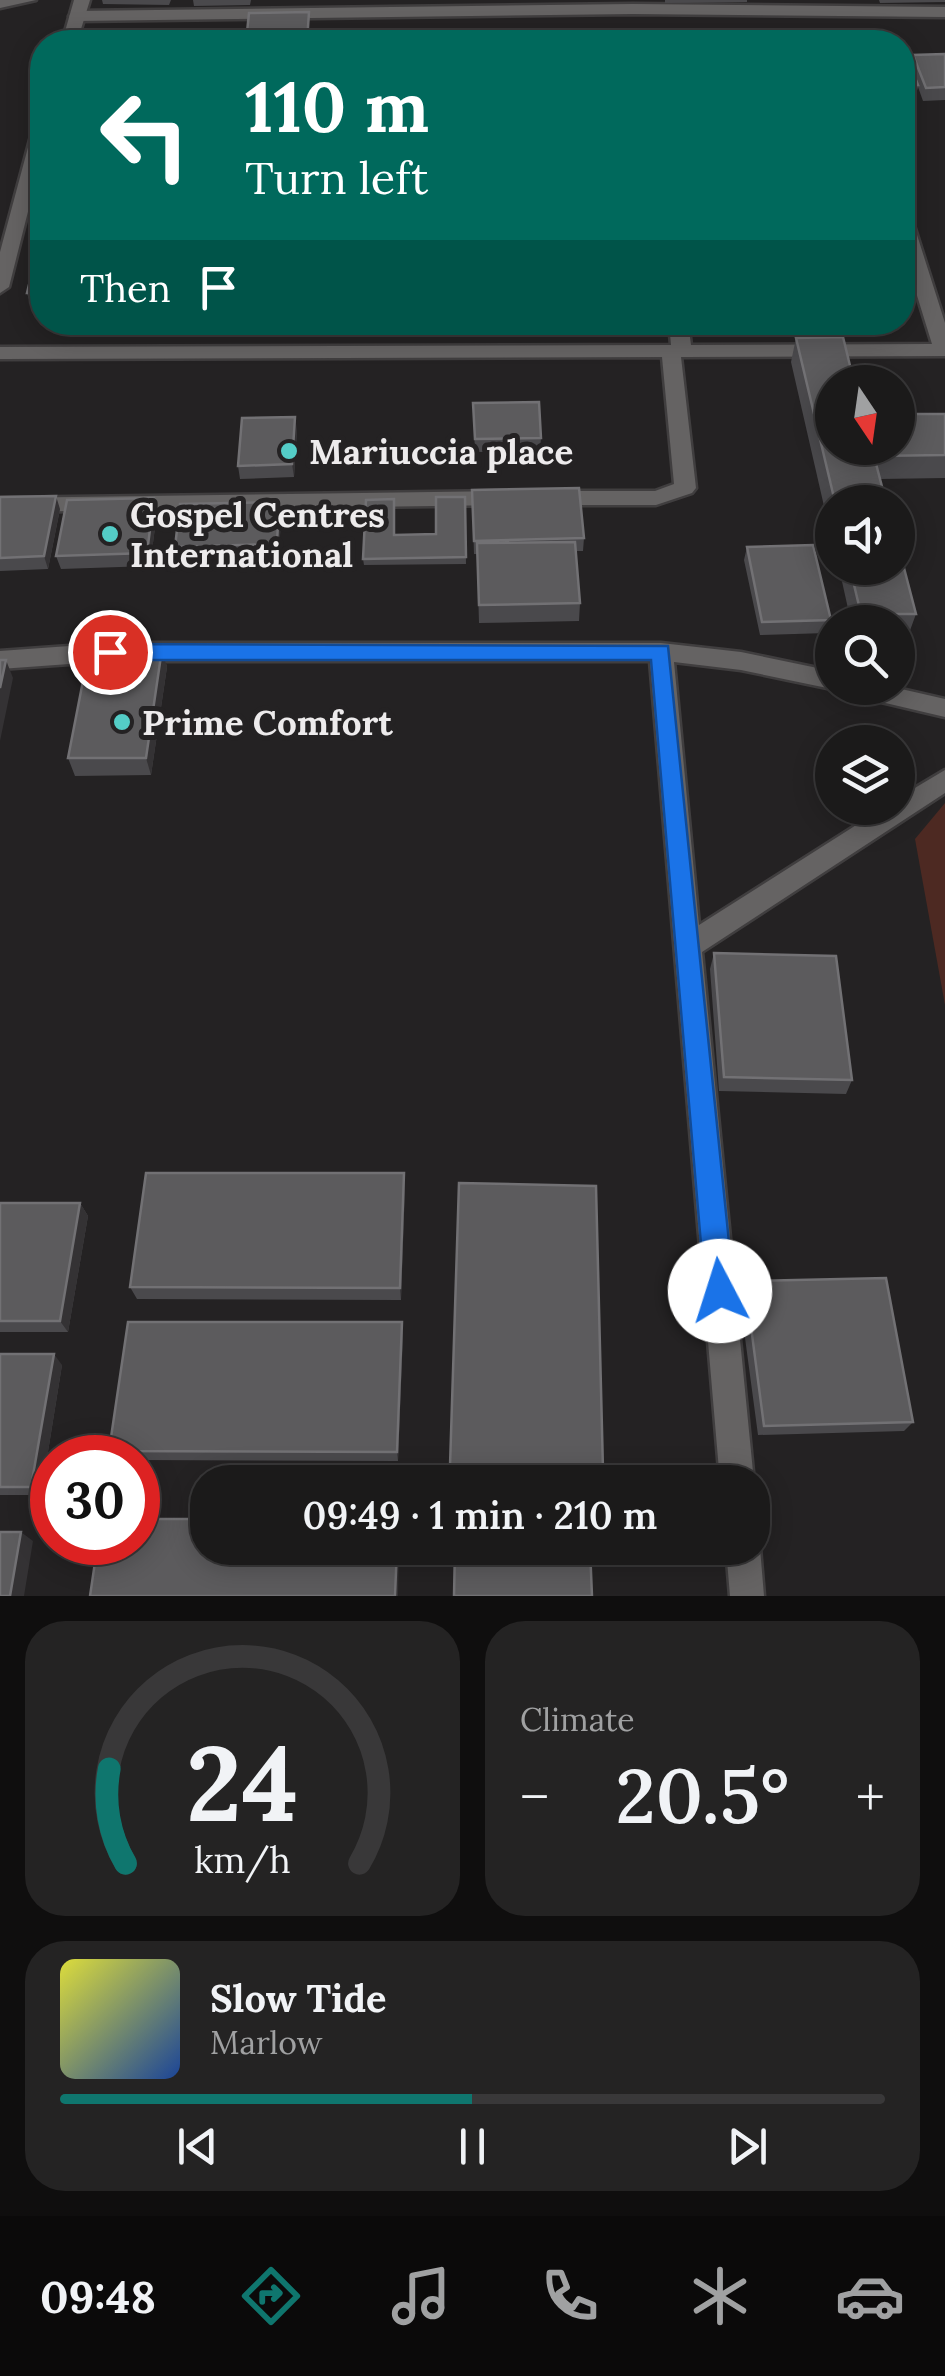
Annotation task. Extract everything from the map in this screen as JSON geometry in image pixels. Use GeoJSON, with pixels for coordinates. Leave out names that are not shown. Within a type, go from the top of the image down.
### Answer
{"type":"FeatureCollection","features":[{"type":"Feature","properties":{"kind":"street"},"geometry":{"type":"LineString","coordinates":[[0,4],[28,0]]}},
{"type":"Feature","properties":{"kind":"street"},"geometry":{"type":"LineString","coordinates":[[80,8],[633,4],[945,12]]}},
{"type":"Feature","properties":{"kind":"street"},"geometry":{"type":"LineString","coordinates":[[0,287],[30,195]]}},
{"type":"Feature","properties":{"kind":"street"},"geometry":{"type":"LineString","coordinates":[[0,353],[945,350],[915,257]]}},
{"type":"Feature","properties":{"kind":"street"},"geometry":{"type":"LineString","coordinates":[[0,505],[656,498],[676,494],[685,488],[686,477],[678,335]]}},
{"type":"Feature","properties":{"kind":"street"},"geometry":{"type":"LineString","coordinates":[[0,660],[110,652],[661,652],[741,661],[815,676]]}},
{"type":"Feature","properties":{"kind":"street"},"geometry":{"type":"LineString","coordinates":[[661,652],[735,1465]]}},
{"type":"Feature","properties":{"kind":"street"},"geometry":{"type":"LineString","coordinates":[[915,701],[945,708]]}},
{"type":"Feature","properties":{"kind":"street"},"geometry":{"type":"LineString","coordinates":[[688,947],[945,780]]}},
{"type":"Feature","properties":{"kind":"street"},"geometry":{"type":"LineString","coordinates":[[744,1565],[747,1596]]}},
{"type":"Feature","properties":{"kind":"shaded area"},"geometry":{"type":"Polygon","coordinates":[[[945,803],[945,1005],[915,839],[945,803]]]}},
{"type":"Feature","properties":{"kind":"building"},"geometry":{"type":"Polygon","coordinates":[[[309,12],[308,30],[247,30],[249,13],[309,12]]]}},
{"type":"Feature","properties":{"kind":"building"},"geometry":{"type":"Polygon","coordinates":[[[945,54],[945,87],[926,88],[915,55],[945,54]]]}},
{"type":"Feature","properties":{"kind":"building"},"geometry":{"type":"Polygon","coordinates":[[[843,337],[850,365],[815,365],[815,418],[796,338],[843,337]]]}},
{"type":"Feature","properties":{"kind":"building"},"geometry":{"type":"Polygon","coordinates":[[[539,402],[541,438],[475,439],[473,403],[539,402]]]}},
{"type":"Feature","properties":{"kind":"building"},"geometry":{"type":"Polygon","coordinates":[[[915,414],[945,414],[945,455],[915,455],[915,414]]]}},
{"type":"Feature","properties":{"kind":"building"},"geometry":{"type":"Polygon","coordinates":[[[295,417],[292,464],[238,466],[242,418],[295,417]]]}},
{"type":"Feature","properties":{"kind":"building"},"geometry":{"type":"Polygon","coordinates":[[[826,465],[876,465],[882,485],[831,485],[826,465]]]}},
{"type":"Feature","properties":{"kind":"building"},"geometry":{"type":"Polygon","coordinates":[[[579,488],[584,538],[474,541],[472,490],[579,488]]]}},
{"type":"Feature","properties":{"kind":"building"},"geometry":{"type":"Polygon","coordinates":[[[56,496],[44,556],[0,558],[0,497],[56,496]]]}},
{"type":"Feature","properties":{"kind":"building"},"geometry":{"type":"Polygon","coordinates":[[[436,497],[465,497],[466,557],[363,559],[366,500],[394,499],[394,535],[436,534],[436,497]]]}},
{"type":"Feature","properties":{"kind":"building"},"geometry":{"type":"Polygon","coordinates":[[[154,498],[147,553],[56,556],[67,500],[154,498]]]}},
{"type":"Feature","properties":{"kind":"building"},"geometry":{"type":"Polygon","coordinates":[[[279,502],[277,544],[175,547],[180,504],[279,502]]]}},
{"type":"Feature","properties":{"kind":"building"},"geometry":{"type":"Polygon","coordinates":[[[575,542],[580,603],[479,605],[477,543],[575,542]]]}},
{"type":"Feature","properties":{"kind":"building"},"geometry":{"type":"Polygon","coordinates":[[[813,545],[815,585],[823,585],[827,605],[815,605],[815,620],[762,622],[747,547],[813,545]]]}},
{"type":"Feature","properties":{"kind":"building"},"geometry":{"type":"Polygon","coordinates":[[[854,585],[908,585],[914,605],[859,605],[854,585]]]}},
{"type":"Feature","properties":{"kind":"building","name":"Prime Comfort"},"geometry":{"type":"Polygon","coordinates":[[[162,649],[146,758],[68,758],[89,650],[162,649]]]}},
{"type":"Feature","properties":{"kind":"building"},"geometry":{"type":"Polygon","coordinates":[[[0,660],[6,660],[0,688],[0,660]]]}},
{"type":"Feature","properties":{"kind":"building"},"geometry":{"type":"Polygon","coordinates":[[[714,953],[836,956],[852,1080],[724,1077],[714,953]]]}},
{"type":"Feature","properties":{"kind":"building"},"geometry":{"type":"Polygon","coordinates":[[[146,1173],[404,1173],[400,1288],[130,1287],[146,1173]]]}},
{"type":"Feature","properties":{"kind":"building"},"geometry":{"type":"Polygon","coordinates":[[[459,1183],[596,1186],[603,1465],[450,1465],[459,1183]]]}},
{"type":"Feature","properties":{"kind":"building"},"geometry":{"type":"Polygon","coordinates":[[[0,1203],[80,1203],[60,1321],[0,1321],[0,1203]]]}},
{"type":"Feature","properties":{"kind":"building"},"geometry":{"type":"Polygon","coordinates":[[[886,1278],[913,1422],[764,1426],[745,1281],[886,1278]]]}},
{"type":"Feature","properties":{"kind":"building"},"geometry":{"type":"Polygon","coordinates":[[[128,1322],[402,1322],[397,1452],[160,1451],[160,1435],[111,1435],[128,1322]]]}},
{"type":"Feature","properties":{"kind":"building"},"geometry":{"type":"Polygon","coordinates":[[[0,1354],[54,1354],[40,1435],[30,1435],[30,1487],[0,1487],[0,1354]]]}},
{"type":"Feature","properties":{"kind":"building"},"geometry":{"type":"Polygon","coordinates":[[[160,1519],[190,1519],[190,1565],[396,1565],[395,1596],[90,1596],[95,1565],[160,1565],[160,1519]]]}},
{"type":"Feature","properties":{"kind":"building"},"geometry":{"type":"Polygon","coordinates":[[[0,1532],[21,1532],[10,1596],[0,1596],[0,1532]]]}},
{"type":"Feature","properties":{"kind":"building"},"geometry":{"type":"Polygon","coordinates":[[[455,1565],[591,1565],[592,1596],[454,1596],[455,1565]]]}},
{"type":"Feature","properties":{"kind":"place","name":"Mariuccia place"},"geometry":{"type":"Point","coordinates":[289,451]}},
{"type":"Feature","properties":{"kind":"place","name":"Gospel Centres International"},"geometry":{"type":"Point","coordinates":[110,534]}},
{"type":"Feature","properties":{"kind":"place","name":"Prime Comfort"},"geometry":{"type":"Point","coordinates":[122,722]}},
{"type":"Feature","properties":{"kind":"route"},"geometry":{"type":"LineString","coordinates":[[110,652],[661,652],[720,1291]]}}]}
